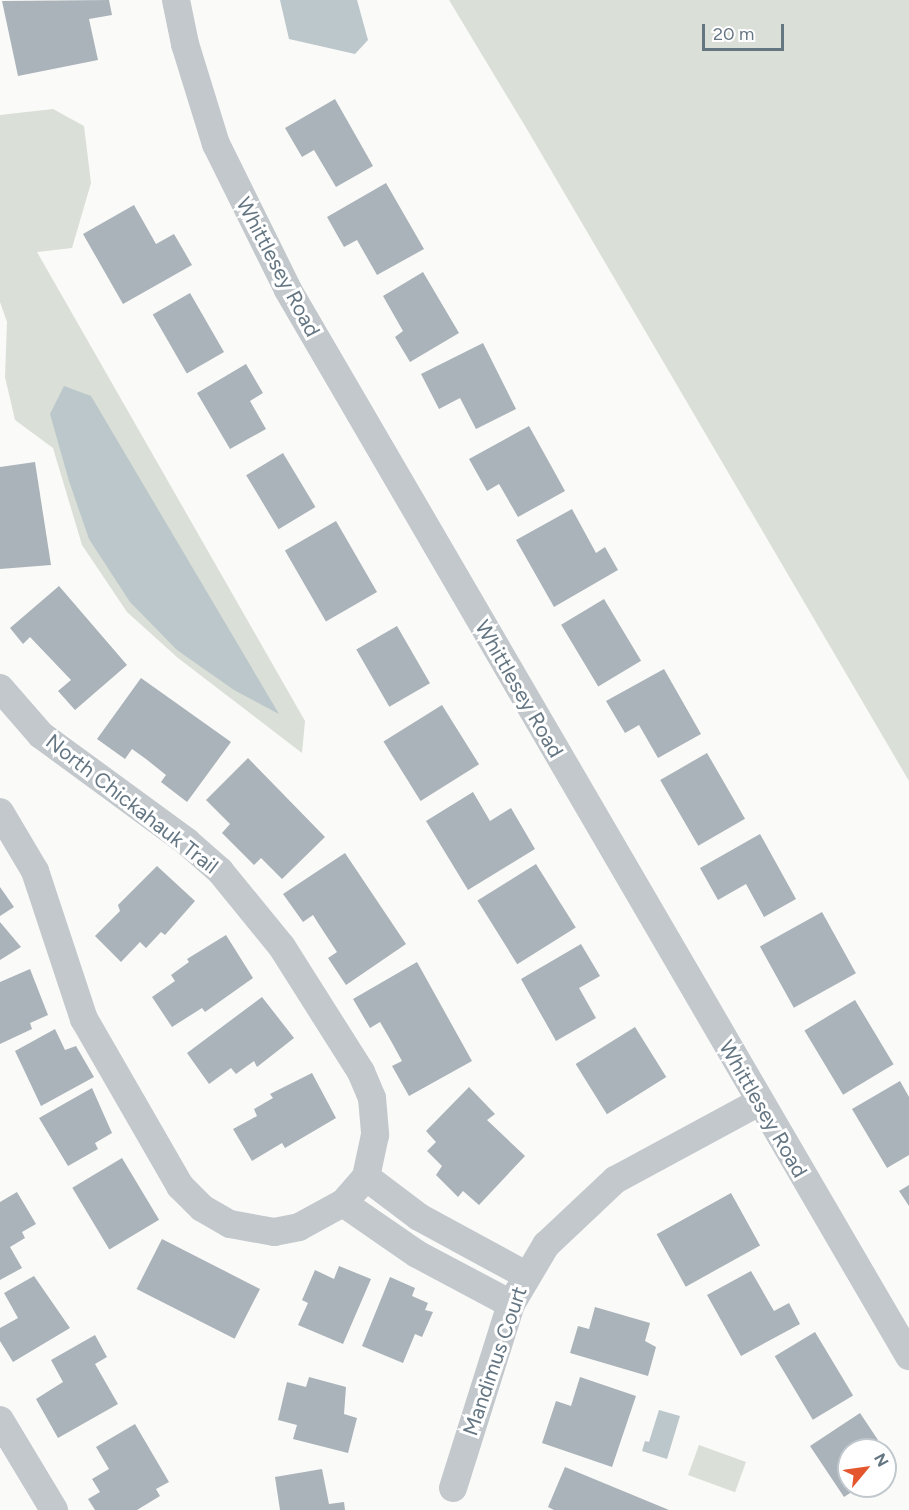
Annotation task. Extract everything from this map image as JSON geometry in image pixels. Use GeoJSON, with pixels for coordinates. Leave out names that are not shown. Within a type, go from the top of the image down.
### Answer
{"type":"FeatureCollection","features":[{"type":"Feature","properties":{"kind":"street","name":"Whittlesey Road"},"geometry":{"type":"LineString","coordinates":[[176,0],[203,108],[247,212],[759,1102],[909,1356]]}},
{"type":"Feature","properties":{"kind":"street","name":"North Chickahauk Trail"},"geometry":{"type":"LineString","coordinates":[[0,688],[41,735],[187,842],[220,871],[282,947],[361,1072],[372,1098],[375,1135],[366,1177],[343,1203],[299,1227],[254,1231],[230,1224],[202,1208],[180,1186],[84,1019],[35,872],[0,812]]}},
{"type":"Feature","properties":{"kind":"street","name":"Mandimus Court"},"geometry":{"type":"LineString","coordinates":[[453,1488],[511,1304],[526,1275],[567,1222],[615,1180],[759,1102]]}},
{"type":"Feature","properties":{"kind":"street"},"geometry":{"type":"LineString","coordinates":[[366,1177],[419,1217],[526,1275]]}},
{"type":"Feature","properties":{"kind":"street"},"geometry":{"type":"LineString","coordinates":[[343,1203],[417,1254],[511,1304]]}},
{"type":"Feature","properties":{"kind":"street"},"geometry":{"type":"LineString","coordinates":[[0,1420],[54,1510]]}},
{"type":"Feature","properties":{"kind":"shaded area"},"geometry":{"type":"Polygon","coordinates":[[[280,0],[357,0],[368,40],[355,54],[289,39],[280,0]]]}},
{"type":"Feature","properties":{"kind":"shaded area"},"geometry":{"type":"Polygon","coordinates":[[[449,0],[909,0],[909,781],[528,131],[449,0]]]}},
{"type":"Feature","properties":{"kind":"shaded area"},"geometry":{"type":"Polygon","coordinates":[[[53,109],[84,126],[91,183],[72,248],[37,252],[305,721],[302,753],[178,658],[127,612],[82,545],[53,448],[15,420],[5,377],[7,322],[0,302],[0,115],[53,109]]]}},
{"type":"Feature","properties":{"kind":"shaded area"},"geometry":{"type":"Polygon","coordinates":[[[64,386],[91,396],[279,714],[234,690],[177,650],[130,602],[89,539],[69,481],[50,414],[64,386]]]}},
{"type":"Feature","properties":{"kind":"shaded area"},"geometry":{"type":"Polygon","coordinates":[[[659,1410],[680,1416],[667,1459],[642,1451],[645,1441],[649,1442],[659,1410]]]}},
{"type":"Feature","properties":{"kind":"shaded area"},"geometry":{"type":"Polygon","coordinates":[[[699,1445],[746,1462],[735,1492],[688,1475],[699,1445]]]}},
{"type":"Feature","properties":{"kind":"building"},"geometry":{"type":"Polygon","coordinates":[[[109,0],[112,15],[89,19],[98,60],[18,76],[2,1],[109,0]]]}},
{"type":"Feature","properties":{"kind":"building"},"geometry":{"type":"Polygon","coordinates":[[[335,99],[373,166],[336,187],[314,150],[302,157],[285,128],[335,99]]]}},
{"type":"Feature","properties":{"kind":"building"},"geometry":{"type":"Polygon","coordinates":[[[386,183],[424,249],[377,275],[357,240],[344,247],[327,217],[386,183]]]}},
{"type":"Feature","properties":{"kind":"building"},"geometry":{"type":"Polygon","coordinates":[[[134,205],[156,244],[174,234],[192,265],[123,304],[83,234],[134,205]]]}},
{"type":"Feature","properties":{"kind":"building"},"geometry":{"type":"Polygon","coordinates":[[[423,272],[459,333],[410,362],[395,337],[403,331],[383,296],[423,272]]]}},
{"type":"Feature","properties":{"kind":"building"},"geometry":{"type":"Polygon","coordinates":[[[190,293],[224,352],[187,373],[153,314],[190,293]]]}},
{"type":"Feature","properties":{"kind":"building"},"geometry":{"type":"Polygon","coordinates":[[[483,343],[516,409],[476,429],[460,398],[439,409],[421,374],[483,343]]]}},
{"type":"Feature","properties":{"kind":"building"},"geometry":{"type":"Polygon","coordinates":[[[246,364],[263,393],[250,401],[266,429],[230,449],[197,393],[246,364]]]}},
{"type":"Feature","properties":{"kind":"building"},"geometry":{"type":"Polygon","coordinates":[[[529,426],[565,491],[518,517],[499,484],[487,491],[469,459],[529,426]]]}},
{"type":"Feature","properties":{"kind":"building"},"geometry":{"type":"Polygon","coordinates":[[[283,453],[315,507],[279,529],[246,475],[283,453]]]}},
{"type":"Feature","properties":{"kind":"building"},"geometry":{"type":"Polygon","coordinates":[[[35,462],[51,565],[0,569],[0,467],[35,462]]]}},
{"type":"Feature","properties":{"kind":"building"},"geometry":{"type":"Polygon","coordinates":[[[572,509],[596,553],[605,547],[618,570],[554,607],[516,540],[572,509]]]}},
{"type":"Feature","properties":{"kind":"building"},"geometry":{"type":"Polygon","coordinates":[[[336,521],[377,592],[326,622],[285,550],[336,521]]]}},
{"type":"Feature","properties":{"kind":"building"},"geometry":{"type":"Polygon","coordinates":[[[59,586],[127,665],[75,710],[58,691],[71,680],[30,637],[23,644],[10,628],[59,586]]]}},
{"type":"Feature","properties":{"kind":"building"},"geometry":{"type":"Polygon","coordinates":[[[604,599],[641,661],[598,686],[561,625],[604,599]]]}},
{"type":"Feature","properties":{"kind":"building"},"geometry":{"type":"Polygon","coordinates":[[[397,626],[430,683],[389,707],[356,650],[397,626]]]}},
{"type":"Feature","properties":{"kind":"building"},"geometry":{"type":"Polygon","coordinates":[[[664,669],[701,734],[658,758],[639,725],[625,733],[606,701],[664,669]]]}},
{"type":"Feature","properties":{"kind":"building"},"geometry":{"type":"Polygon","coordinates":[[[141,678],[231,742],[187,802],[161,782],[166,775],[132,749],[125,759],[97,739],[141,678]]]}},
{"type":"Feature","properties":{"kind":"building"},"geometry":{"type":"Polygon","coordinates":[[[442,705],[479,764],[421,801],[383,742],[442,705]]]}},
{"type":"Feature","properties":{"kind":"building"},"geometry":{"type":"Polygon","coordinates":[[[707,753],[745,819],[698,846],[660,780],[707,753]]]}},
{"type":"Feature","properties":{"kind":"building"},"geometry":{"type":"Polygon","coordinates":[[[248,758],[325,837],[282,879],[261,858],[254,865],[222,833],[230,824],[206,800],[248,758]]]}},
{"type":"Feature","properties":{"kind":"building"},"geometry":{"type":"Polygon","coordinates":[[[473,792],[490,821],[511,808],[535,849],[468,890],[426,821],[473,792]]]}},
{"type":"Feature","properties":{"kind":"building"},"geometry":{"type":"Polygon","coordinates":[[[760,834],[796,899],[764,917],[746,884],[718,900],[700,868],[760,834]]]}},
{"type":"Feature","properties":{"kind":"building"},"geometry":{"type":"Polygon","coordinates":[[[345,853],[406,944],[346,985],[328,958],[337,952],[313,915],[303,922],[283,894],[345,853]]]}},
{"type":"Feature","properties":{"kind":"building"},"geometry":{"type":"Polygon","coordinates":[[[536,864],[576,928],[517,964],[477,901],[536,864]]]}},
{"type":"Feature","properties":{"kind":"building"},"geometry":{"type":"Polygon","coordinates":[[[157,866],[195,901],[165,935],[161,932],[146,948],[140,942],[121,962],[95,936],[120,911],[118,905],[157,866]]]}},
{"type":"Feature","properties":{"kind":"building"},"geometry":{"type":"Polygon","coordinates":[[[0,887],[14,907],[0,916],[0,887]]]}},
{"type":"Feature","properties":{"kind":"building"},"geometry":{"type":"Polygon","coordinates":[[[822,912],[856,973],[794,1008],[760,946],[822,912]]]}},
{"type":"Feature","properties":{"kind":"building"},"geometry":{"type":"Polygon","coordinates":[[[0,922],[21,947],[0,960],[0,922]]]}},
{"type":"Feature","properties":{"kind":"building"},"geometry":{"type":"Polygon","coordinates":[[[226,935],[253,978],[205,1012],[202,1008],[172,1027],[152,997],[175,981],[171,975],[189,962],[187,959],[226,935]]]}},
{"type":"Feature","properties":{"kind":"building"},"geometry":{"type":"Polygon","coordinates":[[[581,944],[600,976],[579,988],[596,1018],[556,1041],[521,979],[581,944]]]}},
{"type":"Feature","properties":{"kind":"building"},"geometry":{"type":"Polygon","coordinates":[[[417,962],[472,1061],[409,1096],[392,1066],[402,1061],[391,1041],[380,1022],[370,1028],[353,999],[417,962]]]}},
{"type":"Feature","properties":{"kind":"building"},"geometry":{"type":"Polygon","coordinates":[[[30,969],[48,1015],[30,1023],[32,1029],[0,1044],[0,982],[30,969]]]}},
{"type":"Feature","properties":{"kind":"building"},"geometry":{"type":"Polygon","coordinates":[[[262,997],[294,1038],[257,1067],[254,1061],[236,1074],[231,1068],[209,1084],[187,1053],[262,997]]]}},
{"type":"Feature","properties":{"kind":"building"},"geometry":{"type":"Polygon","coordinates":[[[855,1000],[894,1064],[843,1095],[804,1030],[855,1000]]]}},
{"type":"Feature","properties":{"kind":"building"},"geometry":{"type":"Polygon","coordinates":[[[635,1027],[666,1077],[607,1114],[576,1064],[635,1027]]]}},
{"type":"Feature","properties":{"kind":"building"},"geometry":{"type":"Polygon","coordinates":[[[55,1029],[65,1050],[76,1046],[94,1077],[41,1106],[15,1051],[55,1029]]]}},
{"type":"Feature","properties":{"kind":"building"},"geometry":{"type":"Polygon","coordinates":[[[312,1073],[336,1118],[285,1148],[282,1143],[252,1161],[233,1129],[257,1116],[254,1109],[273,1098],[270,1094],[312,1073]]]}},
{"type":"Feature","properties":{"kind":"building"},"geometry":{"type":"Polygon","coordinates":[[[900,1081],[909,1097],[909,1155],[887,1168],[852,1109],[900,1081]]]}},
{"type":"Feature","properties":{"kind":"building"},"geometry":{"type":"Polygon","coordinates":[[[469,1087],[495,1114],[487,1120],[525,1156],[479,1205],[463,1191],[458,1197],[436,1175],[442,1166],[427,1151],[436,1142],[426,1131],[469,1087]]]}},
{"type":"Feature","properties":{"kind":"building"},"geometry":{"type":"Polygon","coordinates":[[[92,1088],[112,1133],[95,1143],[98,1149],[68,1166],[39,1118],[92,1088]]]}},
{"type":"Feature","properties":{"kind":"building"},"geometry":{"type":"Polygon","coordinates":[[[122,1158],[159,1220],[109,1250],[72,1188],[122,1158]]]}},
{"type":"Feature","properties":{"kind":"building"},"geometry":{"type":"Polygon","coordinates":[[[909,1185],[909,1206],[899,1191],[909,1185]]]}},
{"type":"Feature","properties":{"kind":"building"},"geometry":{"type":"Polygon","coordinates":[[[17,1192],[36,1224],[22,1232],[25,1238],[10,1247],[22,1268],[0,1280],[0,1202],[17,1192]]]}},
{"type":"Feature","properties":{"kind":"building"},"geometry":{"type":"Polygon","coordinates":[[[731,1193],[760,1245],[686,1287],[657,1234],[731,1193]]]}},
{"type":"Feature","properties":{"kind":"building"},"geometry":{"type":"Polygon","coordinates":[[[162,1239],[260,1289],[235,1339],[137,1289],[162,1239]]]}},
{"type":"Feature","properties":{"kind":"building"},"geometry":{"type":"Polygon","coordinates":[[[339,1266],[371,1279],[343,1344],[298,1325],[308,1303],[302,1300],[315,1270],[334,1279],[339,1266]]]}},
{"type":"Feature","properties":{"kind":"building"},"geometry":{"type":"Polygon","coordinates":[[[751,1271],[774,1311],[789,1303],[800,1324],[741,1356],[707,1295],[751,1271]]]}},
{"type":"Feature","properties":{"kind":"building"},"geometry":{"type":"Polygon","coordinates":[[[34,1276],[70,1328],[13,1362],[0,1341],[0,1328],[18,1318],[4,1293],[34,1276]]]}},
{"type":"Feature","properties":{"kind":"building"},"geometry":{"type":"Polygon","coordinates":[[[390,1277],[415,1288],[412,1296],[428,1303],[425,1310],[433,1312],[422,1337],[415,1334],[403,1363],[362,1346],[390,1277]]]}},
{"type":"Feature","properties":{"kind":"building"},"geometry":{"type":"Polygon","coordinates":[[[595,1307],[650,1323],[645,1341],[656,1347],[648,1376],[570,1353],[578,1326],[589,1329],[595,1307]]]}},
{"type":"Feature","properties":{"kind":"building"},"geometry":{"type":"Polygon","coordinates":[[[815,1332],[853,1395],[813,1420],[775,1356],[815,1332]]]}},
{"type":"Feature","properties":{"kind":"building"},"geometry":{"type":"Polygon","coordinates":[[[95,1335],[107,1357],[95,1364],[118,1404],[58,1438],[36,1399],[63,1382],[51,1360],[95,1335]]]}},
{"type":"Feature","properties":{"kind":"building"},"geometry":{"type":"Polygon","coordinates":[[[309,1377],[346,1387],[344,1414],[357,1418],[348,1453],[293,1439],[297,1425],[278,1420],[287,1382],[306,1387],[309,1377]]]}},
{"type":"Feature","properties":{"kind":"building"},"geometry":{"type":"Polygon","coordinates":[[[580,1377],[636,1396],[612,1467],[542,1443],[556,1401],[571,1406],[580,1377]]]}},
{"type":"Feature","properties":{"kind":"building"},"geometry":{"type":"Polygon","coordinates":[[[860,1413],[877,1438],[837,1438],[837,1486],[810,1446],[860,1413]]]}},
{"type":"Feature","properties":{"kind":"building"},"geometry":{"type":"Polygon","coordinates":[[[135,1424],[169,1482],[156,1489],[160,1496],[137,1510],[95,1510],[88,1499],[100,1492],[92,1479],[109,1469],[96,1447],[135,1424]]]}},
{"type":"Feature","properties":{"kind":"building"},"geometry":{"type":"Polygon","coordinates":[[[565,1467],[669,1510],[554,1510],[548,1507],[565,1467]]]}},
{"type":"Feature","properties":{"kind":"building"},"geometry":{"type":"Polygon","coordinates":[[[322,1469],[329,1504],[344,1502],[345,1510],[280,1510],[275,1477],[322,1469]]]}}]}
